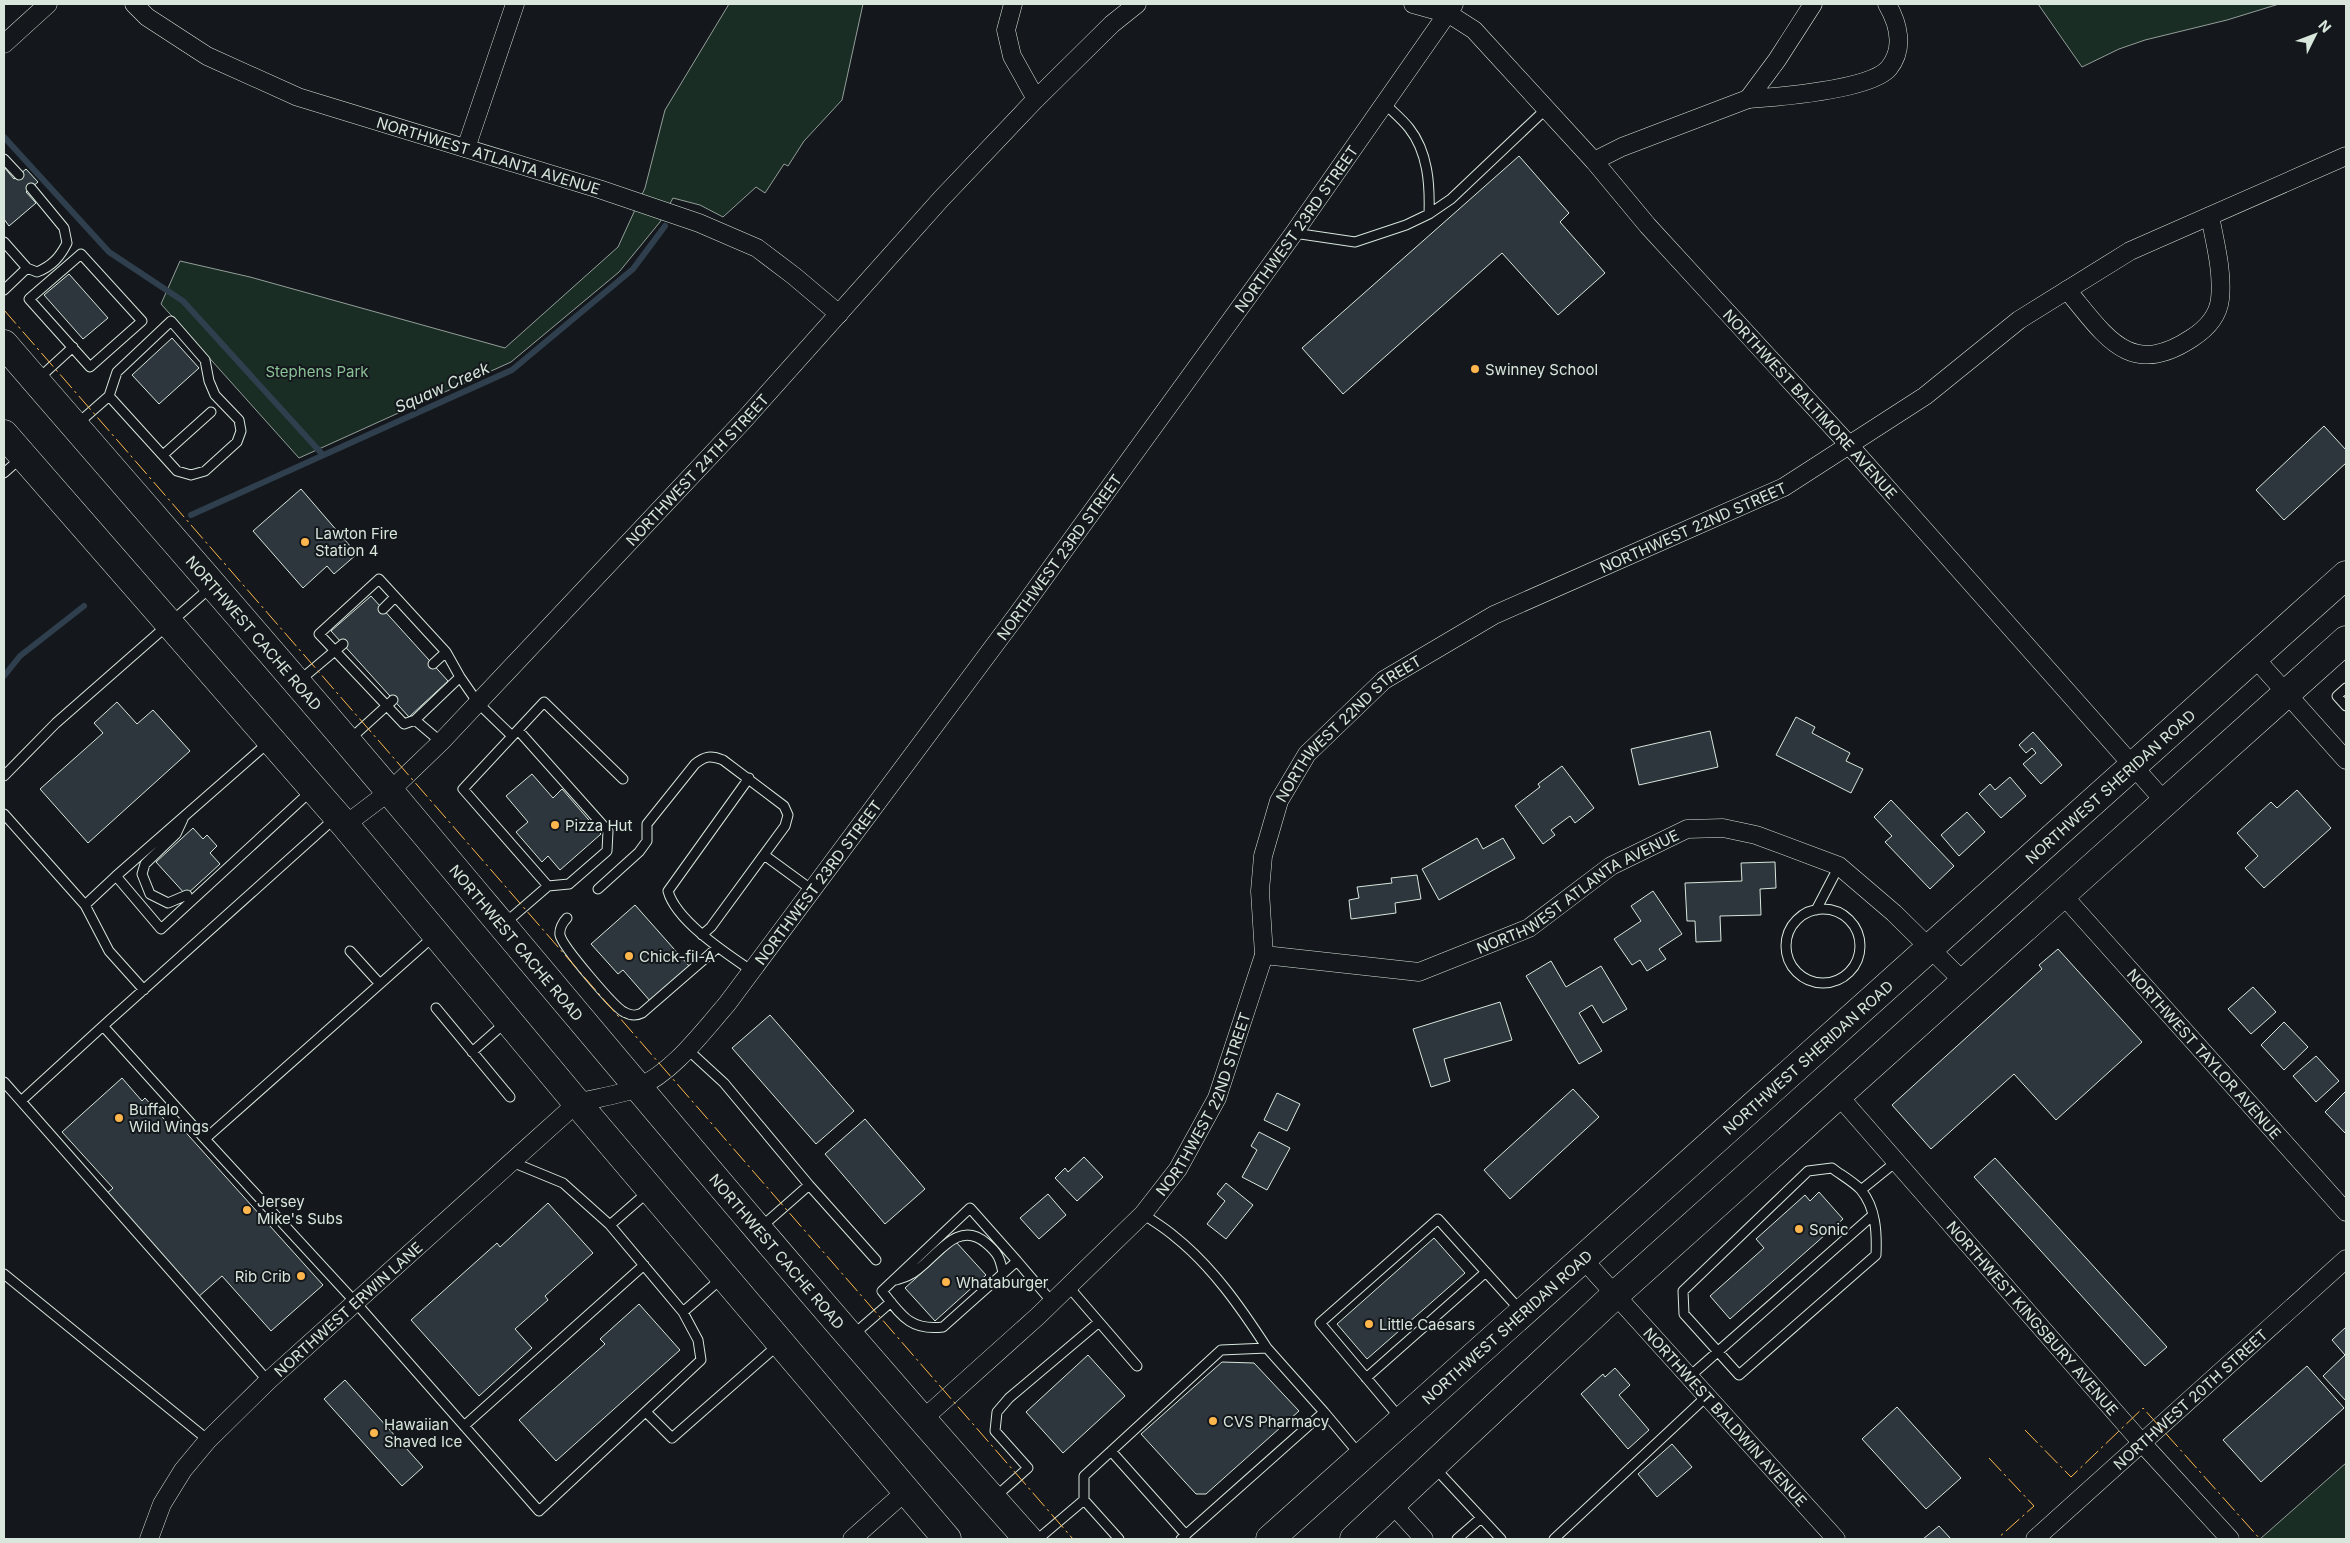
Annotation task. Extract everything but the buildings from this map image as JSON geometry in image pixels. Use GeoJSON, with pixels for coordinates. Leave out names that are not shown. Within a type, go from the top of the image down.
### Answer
{"type":"FeatureCollection","features":[{"type":"Feature","properties":{"kind":"main road","name":"NORTHWEST CACHE ROAD"},"geometry":{"type":"LineString","coordinates":[[4,344],[390,791],[637,1088],[758,1230],[922,1420],[1028,1539]]}},
{"type":"Feature","properties":{"kind":"main road"},"geometry":{"type":"LineString","coordinates":[[4,434],[13,464],[169,623],[341,820],[723,1277],[947,1539]]}},
{"type":"Feature","properties":{"kind":"main road","name":"NORTHWEST SHERIDAN ROAD"},"geometry":{"type":"LineString","coordinates":[[1270,1539],[2346,575]]}},
{"type":"Feature","properties":{"kind":"main road"},"geometry":{"type":"LineString","coordinates":[[1354,1539],[1393,1505],[1615,1295],[2286,693],[2340,649]]}},
{"type":"Feature","properties":{"kind":"street"},"geometry":{"type":"LineString","coordinates":[[4,44],[48,4]]}},
{"type":"Feature","properties":{"kind":"street","name":"NORTHWEST ATLANTA AVENUE"},"geometry":{"type":"LineString","coordinates":[[134,4],[147,17],[206,56],[298,97],[600,189],[699,223],[757,248],[839,314]]}},
{"type":"Feature","properties":{"kind":"street"},"geometry":{"type":"LineString","coordinates":[[466,148],[515,4]]}},
{"type":"Feature","properties":{"kind":"street"},"geometry":{"type":"LineString","coordinates":[[1013,4],[1006,30],[1012,56],[1036,99]]}},
{"type":"Feature","properties":{"kind":"street","name":"NORTHWEST 24TH STREET"},"geometry":{"type":"LineString","coordinates":[[341,820],[390,791],[441,742],[744,420],[941,199],[1036,99],[1112,24],[1137,4]]}},
{"type":"Feature","properties":{"kind":"street"},"geometry":{"type":"LineString","coordinates":[[1413,4],[1452,9]]}},
{"type":"Feature","properties":{"kind":"street"},"geometry":{"type":"LineString","coordinates":[[1748,99],[1777,60],[1813,4]]}},
{"type":"Feature","properties":{"kind":"street"},"geometry":{"type":"LineString","coordinates":[[1594,160],[1622,147],[1748,99],[1792,96],[1868,82],[1888,69],[1898,51],[1898,26],[1887,4]]}},
{"type":"Feature","properties":{"kind":"street","name":"NORTHWEST 23RD STREET"},"geometry":{"type":"LineString","coordinates":[[577,1103],[637,1088],[662,1072],[687,1049],[727,1004],[1017,615],[1294,233],[1452,9]]}},
{"type":"Feature","properties":{"kind":"street","name":"NORTHWEST BALTIMORE AVENUE"},"geometry":{"type":"LineString","coordinates":[[1452,9],[1474,30],[1594,160],[1648,226],[1849,445],[2165,802]]}},
{"type":"Feature","properties":{"kind":"street","name":"NORTHWEST 22ND STREET"},"geometry":{"type":"LineString","coordinates":[[922,1420],[1052,1302],[1142,1214],[1178,1169],[1217,1098],[1264,956],[1260,891],[1263,856],[1278,801],[1307,754],[1384,680],[1494,615],[1784,487],[1925,396],[2019,320],[2130,251],[2346,156]]}},
{"type":"Feature","properties":{"kind":"street"},"geometry":{"type":"LineString","coordinates":[[2067,290],[2109,340],[2137,355],[2154,356],[2176,349],[2200,332],[2214,318],[2220,300],[2220,275],[2210,216]]}},
{"type":"Feature","properties":{"kind":"street"},"geometry":{"type":"LineString","coordinates":[[2254,658],[2345,756]]}},
{"type":"Feature","properties":{"kind":"street","name":"NORTHWEST ATLANTA AVENUE"},"geometry":{"type":"LineString","coordinates":[[1264,956],[1419,972],[1528,928],[1611,866],[1687,829],[1723,828],[1756,835],[1838,866],[1894,913],[1964,982]]}},
{"type":"Feature","properties":{"kind":"street","name":"NORTHWEST TAYLOR AVENUE"},"geometry":{"type":"LineString","coordinates":[[2062,894],[2346,1212]]}},
{"type":"Feature","properties":{"kind":"street","name":"NORTHWEST KINGSBURY AVENUE"},"geometry":{"type":"LineString","coordinates":[[1838,1095],[2142,1443],[2230,1539]]}},
{"type":"Feature","properties":{"kind":"street","name":"NORTHWEST ERWIN LANE"},"geometry":{"type":"LineString","coordinates":[[149,1539],[162,1504],[184,1470],[208,1440],[268,1381],[577,1103]]}},
{"type":"Feature","properties":{"kind":"street","name":"NORTHWEST BALDWIN AVENUE"},"geometry":{"type":"LineString","coordinates":[[1582,1258],[1836,1539]]}},
{"type":"Feature","properties":{"kind":"street","name":"NORTHWEST 20TH STREET"},"geometry":{"type":"LineString","coordinates":[[2035,1539],[2346,1259]]}},
{"type":"Feature","properties":{"kind":"street"},"geometry":{"type":"LineString","coordinates":[[852,1539],[905,1492]]}},
{"type":"Feature","properties":{"kind":"street"},"geometry":{"type":"LineString","coordinates":[[1393,1505],[1424,1539]]}},
{"type":"Feature","properties":{"kind":"lane"},"geometry":{"type":"LineString","coordinates":[[1384,103],[1410,129],[1424,158],[1430,186],[1428,214]]}},
{"type":"Feature","properties":{"kind":"lane"},"geometry":{"type":"LineString","coordinates":[[1294,233],[1355,242],[1406,225],[1428,214],[1458,193],[1546,109]]}},
{"type":"Feature","properties":{"kind":"lane"},"geometry":{"type":"LineString","coordinates":[[4,159],[19,175]]}},
{"type":"Feature","properties":{"kind":"lane"},"geometry":{"type":"LineString","coordinates":[[4,242],[28,268],[37,272],[49,268],[67,243],[64,228],[31,188]]}},
{"type":"Feature","properties":{"kind":"lane"},"geometry":{"type":"LineString","coordinates":[[81,254],[142,321],[90,367],[73,346],[30,299],[81,254]]}},
{"type":"Feature","properties":{"kind":"lane"},"geometry":{"type":"LineString","coordinates":[[4,290],[28,268]]}},
{"type":"Feature","properties":{"kind":"lane"},"geometry":{"type":"LineString","coordinates":[[75,426],[109,396],[117,372],[170,321],[206,360],[209,382],[215,395],[239,420],[241,431],[237,442],[205,471],[191,475],[177,471],[109,396]]}},
{"type":"Feature","properties":{"kind":"lane"},"geometry":{"type":"LineString","coordinates":[[36,381],[73,346]]}},
{"type":"Feature","properties":{"kind":"lane"},"geometry":{"type":"LineString","coordinates":[[163,455],[211,412]]}},
{"type":"Feature","properties":{"kind":"lane"},"geometry":{"type":"LineString","coordinates":[[460,677],[414,720],[404,724],[319,634],[379,579],[446,652],[478,703],[515,733],[608,831],[607,850],[569,884],[548,886],[502,926]]}},
{"type":"Feature","properties":{"kind":"lane"},"geometry":{"type":"LineString","coordinates":[[4,776],[56,723],[213,585]]}},
{"type":"Feature","properties":{"kind":"lane"},"geometry":{"type":"LineString","coordinates":[[383,609],[395,597]]}},
{"type":"Feature","properties":{"kind":"lane"},"geometry":{"type":"LineString","coordinates":[[297,683],[342,644]]}},
{"type":"Feature","properties":{"kind":"lane"},"geometry":{"type":"LineString","coordinates":[[433,664],[446,652]]}},
{"type":"Feature","properties":{"kind":"lane"},"geometry":{"type":"LineString","coordinates":[[2346,688],[2337,696],[2346,706]]}},
{"type":"Feature","properties":{"kind":"lane"},"geometry":{"type":"LineString","coordinates":[[347,742],[394,700]]}},
{"type":"Feature","properties":{"kind":"lane"},"geometry":{"type":"LineString","coordinates":[[548,886],[463,789],[544,702],[623,779]]}},
{"type":"Feature","properties":{"kind":"lane"},"geometry":{"type":"LineString","coordinates":[[414,720],[441,742]]}},
{"type":"Feature","properties":{"kind":"lane"},"geometry":{"type":"LineString","coordinates":[[85,905],[271,740]]}},
{"type":"Feature","properties":{"kind":"lane"},"geometry":{"type":"LineString","coordinates":[[598,889],[639,852],[647,841],[647,824],[688,772],[703,757],[714,756],[749,778],[784,806],[788,815],[785,826],[711,927],[702,935]]}},
{"type":"Feature","properties":{"kind":"lane"},"geometry":{"type":"LineString","coordinates":[[749,778],[668,891],[670,901],[702,935],[717,948],[752,971]]}},
{"type":"Feature","properties":{"kind":"lane"},"geometry":{"type":"LineString","coordinates":[[116,876],[161,929],[313,788]]}},
{"type":"Feature","properties":{"kind":"lane"},"geometry":{"type":"LineString","coordinates":[[4,814],[85,905],[109,951],[144,990]]}},
{"type":"Feature","properties":{"kind":"lane"},"geometry":{"type":"LineString","coordinates":[[184,816],[176,834],[145,864],[142,874],[150,894],[168,903],[187,896]]}},
{"type":"Feature","properties":{"kind":"lane"},"geometry":{"type":"LineString","coordinates":[[21,1101],[103,1026],[341,820]]}},
{"type":"Feature","properties":{"kind":"lane"},"geometry":{"type":"LineString","coordinates":[[764,855],[812,890]]}},
{"type":"Feature","properties":{"kind":"lane"},"geometry":{"type":"LineString","coordinates":[[220,865],[232,864]]}},
{"type":"Feature","properties":{"kind":"lane"},"geometry":{"type":"LineString","coordinates":[[1816,910],[1829,910],[1841,914],[1851,922],[1858,932],[1860,951],[1853,969],[1844,977],[1832,982],[1819,983],[1808,980],[1798,973],[1791,964],[1787,954],[1787,942],[1793,926],[1805,914],[1816,910],[1838,866]]}},
{"type":"Feature","properties":{"kind":"lane"},"geometry":{"type":"LineString","coordinates":[[567,918],[563,921],[560,935],[564,944],[584,970],[622,1012],[635,1016],[642,1013],[717,948]]}},
{"type":"Feature","properties":{"kind":"lane"},"geometry":{"type":"LineString","coordinates":[[205,1139],[436,934]]}},
{"type":"Feature","properties":{"kind":"lane"},"geometry":{"type":"LineString","coordinates":[[350,951],[380,984]]}},
{"type":"Feature","properties":{"kind":"lane"},"geometry":{"type":"LineString","coordinates":[[436,1008],[510,1097]]}},
{"type":"Feature","properties":{"kind":"lane"},"geometry":{"type":"LineString","coordinates":[[472,1052],[508,1020]]}},
{"type":"Feature","properties":{"kind":"lane"},"geometry":{"type":"LineString","coordinates":[[103,1026],[356,1302],[539,1511],[701,1360],[698,1340],[683,1312],[610,1225],[564,1183],[512,1162]]}},
{"type":"Feature","properties":{"kind":"lane"},"geometry":{"type":"LineString","coordinates":[[687,1049],[724,1083],[809,1185],[876,1260]]}},
{"type":"Feature","properties":{"kind":"lane"},"geometry":{"type":"LineString","coordinates":[[4,1082],[268,1381]]}},
{"type":"Feature","properties":{"kind":"lane"},"geometry":{"type":"LineString","coordinates":[[1861,1190],[1897,1162]]}},
{"type":"Feature","properties":{"kind":"lane"},"geometry":{"type":"LineString","coordinates":[[1832,1168],[1861,1190],[1873,1215],[1877,1230],[1876,1255],[1739,1375],[1684,1314],[1683,1291],[1808,1171],[1832,1168]]}},
{"type":"Feature","properties":{"kind":"lane"},"geometry":{"type":"LineString","coordinates":[[758,1230],[809,1185]]}},
{"type":"Feature","properties":{"kind":"lane"},"geometry":{"type":"LineString","coordinates":[[610,1225],[651,1189]]}},
{"type":"Feature","properties":{"kind":"lane"},"geometry":{"type":"LineString","coordinates":[[1016,1261],[943,1327],[928,1329],[909,1323],[882,1291],[970,1208],[1052,1302]]}},
{"type":"Feature","properties":{"kind":"lane"},"geometry":{"type":"LineString","coordinates":[[1142,1214],[1174,1236],[1225,1287],[1267,1348],[1362,1456]]}},
{"type":"Feature","properties":{"kind":"lane"},"geometry":{"type":"LineString","coordinates":[[1689,1377],[1873,1215]]}},
{"type":"Feature","properties":{"kind":"lane"},"geometry":{"type":"LineString","coordinates":[[1402,1420],[1320,1324],[1327,1317],[1438,1219],[1522,1312]]}},
{"type":"Feature","properties":{"kind":"lane"},"geometry":{"type":"LineString","coordinates":[[892,1281],[912,1274],[957,1237],[970,1235],[985,1242],[1000,1258],[1003,1273]]}},
{"type":"Feature","properties":{"kind":"lane"},"geometry":{"type":"LineString","coordinates":[[464,1426],[644,1265]]}},
{"type":"Feature","properties":{"kind":"lane"},"geometry":{"type":"LineString","coordinates":[[1366,1378],[1486,1272]]}},
{"type":"Feature","properties":{"kind":"lane"},"geometry":{"type":"LineString","coordinates":[[4,1274],[208,1440]]}},
{"type":"Feature","properties":{"kind":"lane"},"geometry":{"type":"LineString","coordinates":[[683,1312],[723,1277]]}},
{"type":"Feature","properties":{"kind":"lane"},"geometry":{"type":"LineString","coordinates":[[1068,1286],[1137,1366]]}},
{"type":"Feature","properties":{"kind":"lane"},"geometry":{"type":"LineString","coordinates":[[851,1337],[891,1302]]}},
{"type":"Feature","properties":{"kind":"lane"},"geometry":{"type":"LineString","coordinates":[[992,1500],[1028,1468],[995,1431],[997,1412],[1009,1398],[1099,1322]]}},
{"type":"Feature","properties":{"kind":"lane"},"geometry":{"type":"LineString","coordinates":[[646,1412],[672,1438],[780,1343]]}},
{"type":"Feature","properties":{"kind":"lane"},"geometry":{"type":"LineString","coordinates":[[1119,1539],[1084,1500],[1084,1476],[1221,1350],[1267,1348]]}},
{"type":"Feature","properties":{"kind":"lane"},"geometry":{"type":"LineString","coordinates":[[1554,1539],[1707,1396]]}},
{"type":"Feature","properties":{"kind":"lane"},"geometry":{"type":"LineString","coordinates":[[1111,1451],[1183,1537],[1324,1412]]}},
{"type":"Feature","properties":{"kind":"lane"},"geometry":{"type":"LineString","coordinates":[[1434,1466],[1501,1539]]}},
{"type":"Feature","properties":{"kind":"lane"},"geometry":{"type":"LineString","coordinates":[[1038,1539],[1084,1500]]}},
{"type":"Feature","properties":{"kind":"lane"},"geometry":{"type":"LineString","coordinates":[[1457,1539],[1481,1518]]}},
{"type":"Feature","properties":{"kind":"green space","name":"Stephens Park"},"geometry":{"type":"Polygon","coordinates":[[[729,4],[863,4],[842,100],[804,141],[788,166],[784,164],[765,193],[756,187],[723,217],[700,205],[673,198],[660,222],[619,272],[511,362],[299,458],[161,304],[180,261],[250,277],[505,348],[618,247],[645,188],[665,110],[729,4]]]}},
{"type":"Feature","properties":{"kind":"green space"},"geometry":{"type":"Polygon","coordinates":[[[2038,4],[2279,4],[2227,20],[2145,40],[2119,49],[2082,67],[2038,4]]]}},
{"type":"Feature","properties":{"kind":"green space"},"geometry":{"type":"Polygon","coordinates":[[[2346,1463],[2346,1539],[2260,1539],[2346,1463]]]}},
{"type":"Feature","properties":{"kind":"waterway"},"geometry":{"type":"LineString","coordinates":[[4,137],[109,252],[183,301],[323,455]]}},
{"type":"Feature","properties":{"kind":"waterway","name":"Squaw Creek"},"geometry":{"type":"LineString","coordinates":[[191,515],[512,370],[633,269],[665,226]]}},
{"type":"Feature","properties":{"kind":"waterway","name":"Squaw Creek"},"geometry":{"type":"LineString","coordinates":[[4,676],[20,656],[84,606]]}},
{"type":"Feature","properties":{"kind":"power"},"geometry":{"type":"LineString","coordinates":[[4,310],[1073,1539]]}},
{"type":"Feature","properties":{"kind":"power"},"geometry":{"type":"LineString","coordinates":[[2025,1430],[2071,1477],[2143,1408],[2260,1539]]}},
{"type":"Feature","properties":{"kind":"power"},"geometry":{"type":"LineString","coordinates":[[1989,1458],[2034,1506],[1997,1539]]}},
{"type":"Feature","properties":{"kind":"place","name":"Swinney School"},"geometry":{"type":"Point","coordinates":[1475,369]}},
{"type":"Feature","properties":{"kind":"place","name":"Lawton Fire Station 4"},"geometry":{"type":"Point","coordinates":[305,542]}},
{"type":"Feature","properties":{"kind":"place","name":"Pizza Hut"},"geometry":{"type":"Point","coordinates":[555,825]}},
{"type":"Feature","properties":{"kind":"place","name":"Chick-fil-A"},"geometry":{"type":"Point","coordinates":[629,956]}},
{"type":"Feature","properties":{"kind":"place","name":"Buffalo Wild Wings"},"geometry":{"type":"Point","coordinates":[119,1118]}},
{"type":"Feature","properties":{"kind":"place","name":"Jersey Mike's Subs"},"geometry":{"type":"Point","coordinates":[247,1210]}},
{"type":"Feature","properties":{"kind":"place","name":"Sonic"},"geometry":{"type":"Point","coordinates":[1799,1229]}},
{"type":"Feature","properties":{"kind":"place","name":"Rib Crib"},"geometry":{"type":"Point","coordinates":[301,1276]}},
{"type":"Feature","properties":{"kind":"place","name":"Whataburger"},"geometry":{"type":"Point","coordinates":[946,1282]}},
{"type":"Feature","properties":{"kind":"place","name":"Little Caesars"},"geometry":{"type":"Point","coordinates":[1369,1324]}},
{"type":"Feature","properties":{"kind":"place","name":"CVS Pharmacy"},"geometry":{"type":"Point","coordinates":[1213,1421]}},
{"type":"Feature","properties":{"kind":"place","name":"Hawaiian Shaved Ice"},"geometry":{"type":"Point","coordinates":[374,1433]}}]}
